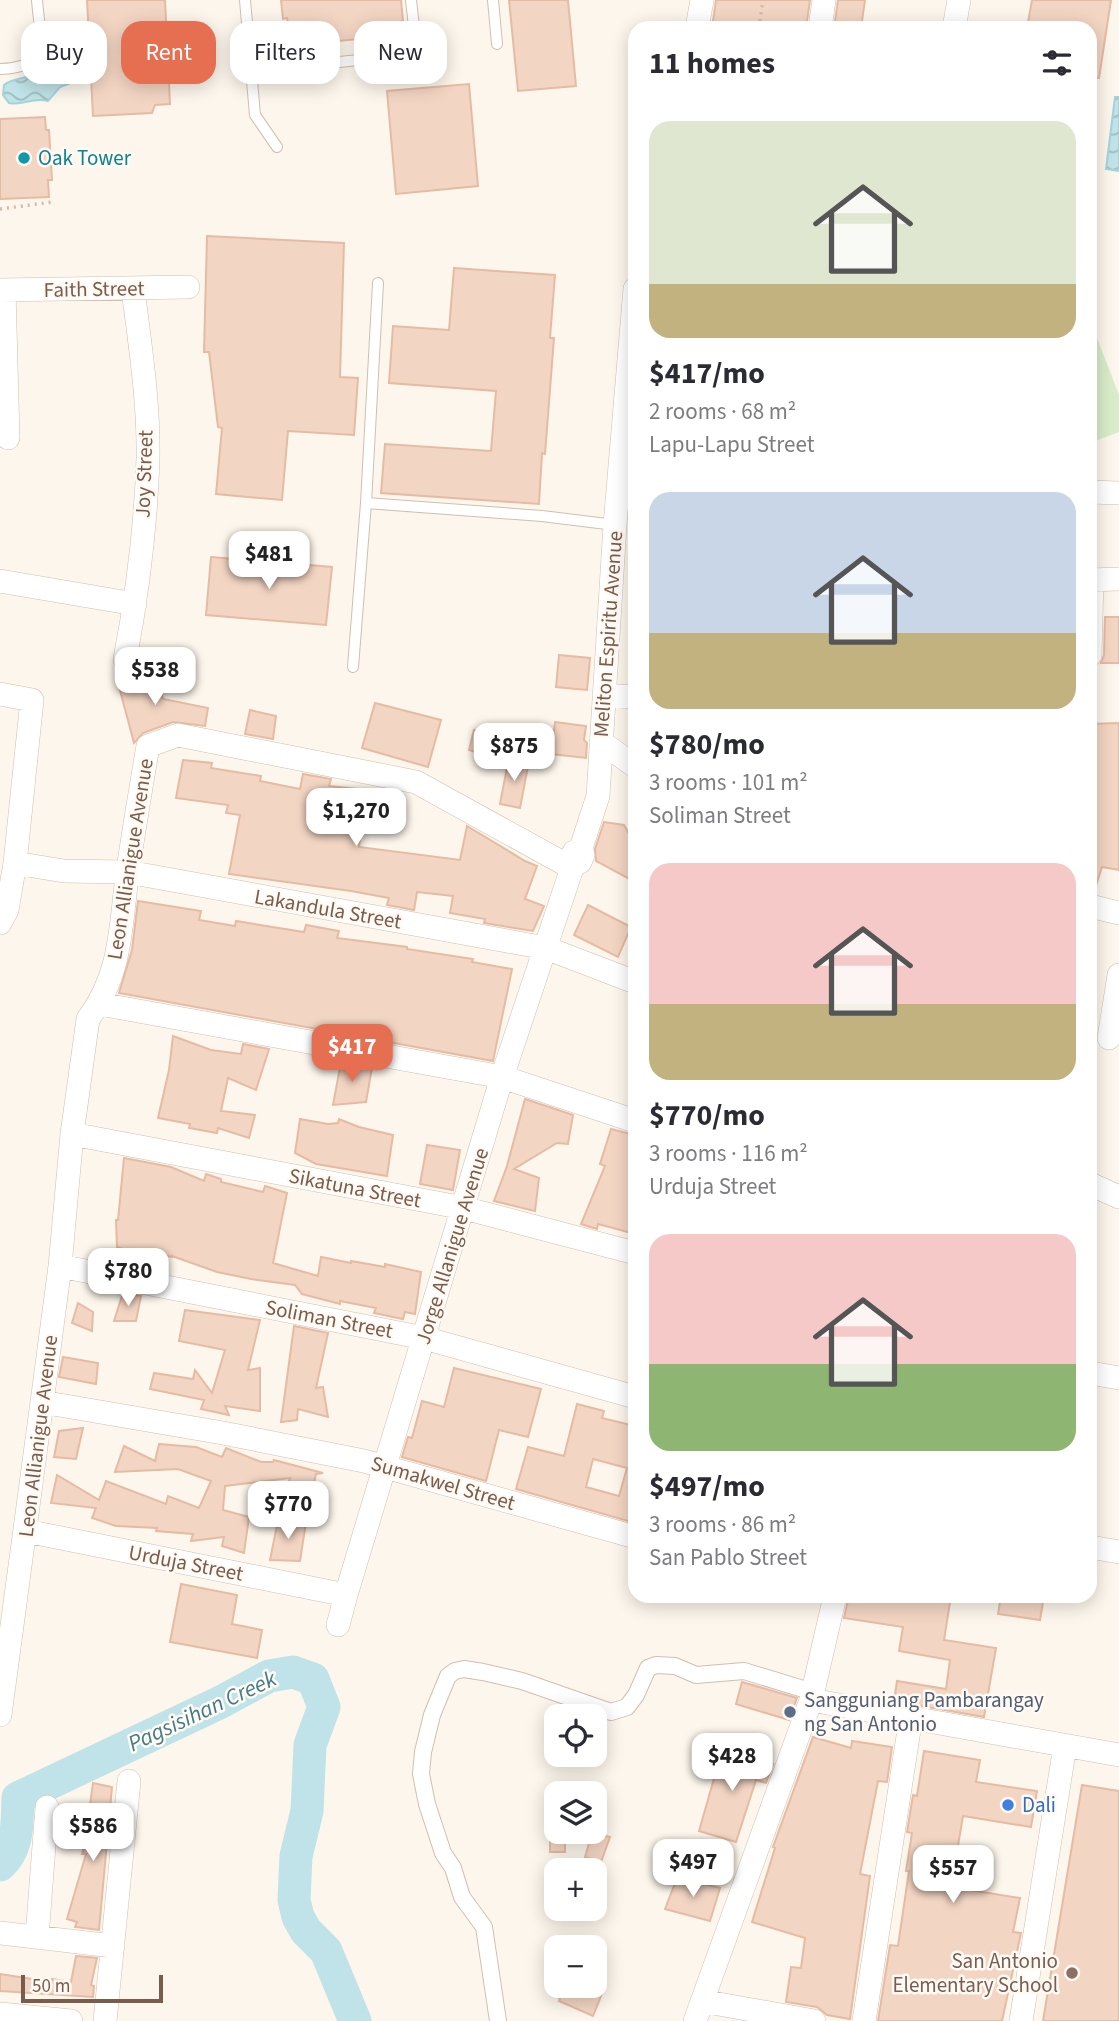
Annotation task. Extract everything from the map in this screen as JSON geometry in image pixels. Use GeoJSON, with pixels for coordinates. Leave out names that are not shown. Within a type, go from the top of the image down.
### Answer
{"type":"FeatureCollection","features":[{"type":"Feature","properties":{"kind":"street"},"geometry":{"type":"LineString","coordinates":[[698,21],[702,0]]}},
{"type":"Feature","properties":{"kind":"street"},"geometry":{"type":"LineString","coordinates":[[821,21],[824,0]]}},
{"type":"Feature","properties":{"kind":"street"},"geometry":{"type":"LineString","coordinates":[[955,21],[959,0]]}},
{"type":"Feature","properties":{"kind":"street","name":"Faith Street"},"geometry":{"type":"LineString","coordinates":[[2,290],[187,287]]}},
{"type":"Feature","properties":{"kind":"street","name":"Joy Street"},"geometry":{"type":"LineString","coordinates":[[125,660],[135,604],[148,458],[145,382],[133,289]]}},
{"type":"Feature","properties":{"kind":"street"},"geometry":{"type":"LineString","coordinates":[[2,290],[9,438]]}},
{"type":"Feature","properties":{"kind":"street","name":"Meliton Espiritu Avenue"},"geometry":{"type":"LineString","coordinates":[[576,859],[598,796],[604,695],[625,552],[615,524],[628,433]]}},
{"type":"Feature","properties":{"kind":"street"},"geometry":{"type":"LineString","coordinates":[[1097,492],[1119,493]]}},
{"type":"Feature","properties":{"kind":"street"},"geometry":{"type":"LineString","coordinates":[[1097,580],[1119,579]]}},
{"type":"Feature","properties":{"kind":"street"},"geometry":{"type":"LineString","coordinates":[[0,581],[135,604]]}},
{"type":"Feature","properties":{"kind":"street"},"geometry":{"type":"LineString","coordinates":[[0,694],[32,699],[15,863],[7,910],[0,923]]}},
{"type":"Feature","properties":{"kind":"street"},"geometry":{"type":"LineString","coordinates":[[604,695],[628,697]]}},
{"type":"Feature","properties":{"kind":"street","name":"Leon Allianigue Avenue"},"geometry":{"type":"LineString","coordinates":[[0,1715],[60,1266],[72,1134],[88,1019],[100,1004],[120,950],[128,872],[148,746],[178,735],[416,782],[576,859]]}},
{"type":"Feature","properties":{"kind":"street"},"geometry":{"type":"LineString","coordinates":[[601,742],[628,761]]}},
{"type":"Feature","properties":{"kind":"street","name":"Jorge Allanigue Avenue"},"geometry":{"type":"LineString","coordinates":[[338,1625],[502,1077],[576,859]]}},
{"type":"Feature","properties":{"kind":"street","name":"Lakandula Street"},"geometry":{"type":"LineString","coordinates":[[15,863],[64,871],[128,872],[546,948],[628,979]]}},
{"type":"Feature","properties":{"kind":"street"},"geometry":{"type":"LineString","coordinates":[[1097,908],[1119,913]]}},
{"type":"Feature","properties":{"kind":"street"},"geometry":{"type":"LineString","coordinates":[[1110,1038],[1119,975]]}},
{"type":"Feature","properties":{"kind":"street"},"geometry":{"type":"LineString","coordinates":[[100,1004],[502,1077],[628,1119]]}},
{"type":"Feature","properties":{"kind":"street","name":"Sikatuna Street"},"geometry":{"type":"LineString","coordinates":[[72,1134],[464,1208],[628,1251]]}},
{"type":"Feature","properties":{"kind":"street"},"geometry":{"type":"LineString","coordinates":[[1097,1187],[1119,1197]]}},
{"type":"Feature","properties":{"kind":"street","name":"Soliman Street"},"geometry":{"type":"LineString","coordinates":[[60,1266],[424,1338],[628,1395]]}},
{"type":"Feature","properties":{"kind":"street"},"geometry":{"type":"LineString","coordinates":[[1097,1374],[1119,1378]]}},
{"type":"Feature","properties":{"kind":"street","name":"Sumakwel Street"},"geometry":{"type":"LineString","coordinates":[[42,1402],[223,1433],[385,1465],[628,1535]]}},
{"type":"Feature","properties":{"kind":"street","name":"Urduja Street"},"geometry":{"type":"LineString","coordinates":[[26,1531],[346,1595]]}},
{"type":"Feature","properties":{"kind":"street"},"geometry":{"type":"LineString","coordinates":[[1097,1548],[1119,1552]]}},
{"type":"Feature","properties":{"kind":"street"},"geometry":{"type":"LineString","coordinates":[[814,2021],[698,2011],[812,1696],[833,1603]]}},
{"type":"Feature","properties":{"kind":"street"},"geometry":{"type":"LineString","coordinates":[[498,2021],[484,1927],[462,1897],[453,1868],[443,1853],[427,1804],[421,1774],[432,1715],[448,1676],[455,1671],[483,1672],[535,1685],[611,1712],[627,1707],[636,1695],[648,1668],[656,1665],[675,1666],[696,1675],[744,1671],[812,1696],[1119,1755]]}},
{"type":"Feature","properties":{"kind":"street"},"geometry":{"type":"LineString","coordinates":[[864,2021],[911,1717]]}},
{"type":"Feature","properties":{"kind":"street"},"geometry":{"type":"LineString","coordinates":[[1021,2021],[1065,1746]]}},
{"type":"Feature","properties":{"kind":"street"},"geometry":{"type":"LineString","coordinates":[[105,2021],[128,1781]]}},
{"type":"Feature","properties":{"kind":"street"},"geometry":{"type":"LineString","coordinates":[[37,1937],[47,1807]]}},
{"type":"Feature","properties":{"kind":"street"},"geometry":{"type":"LineString","coordinates":[[0,1933],[113,1946]]}},
{"type":"Feature","properties":{"kind":"street"},"geometry":{"type":"LineString","coordinates":[[0,2014],[71,2021]]}},
{"type":"Feature","properties":{"kind":"lane"},"geometry":{"type":"LineString","coordinates":[[0,69],[22,67],[34,62],[37,57],[40,42],[37,0]]}},
{"type":"Feature","properties":{"kind":"lane"},"geometry":{"type":"LineString","coordinates":[[245,0],[247,21]]}},
{"type":"Feature","properties":{"kind":"lane"},"geometry":{"type":"LineString","coordinates":[[340,62],[417,54],[411,0]]}},
{"type":"Feature","properties":{"kind":"lane"},"geometry":{"type":"LineString","coordinates":[[493,0],[497,44]]}},
{"type":"Feature","properties":{"kind":"lane"},"geometry":{"type":"LineString","coordinates":[[253,84],[255,115],[277,147]]}},
{"type":"Feature","properties":{"kind":"lane"},"geometry":{"type":"LineString","coordinates":[[353,667],[366,503],[378,283]]}},
{"type":"Feature","properties":{"kind":"lane"},"geometry":{"type":"LineString","coordinates":[[366,503],[615,524]]}},
{"type":"Feature","properties":{"kind":"path"},"geometry":{"type":"LineString","coordinates":[[760,21],[763,0]]}},
{"type":"Feature","properties":{"kind":"path"},"geometry":{"type":"LineString","coordinates":[[0,209],[52,202]]}},
{"type":"Feature","properties":{"kind":"green space"},"geometry":{"type":"Polygon","coordinates":[[[1097,338],[1119,395],[1119,432],[1097,440],[1097,338]]]}},
{"type":"Feature","properties":{"kind":"water"},"geometry":{"type":"Polygon","coordinates":[[[21,78],[21,84],[68,84],[60,87],[48,101],[9,103],[3,95],[4,85],[21,78]]]}},
{"type":"Feature","properties":{"kind":"water"},"geometry":{"type":"Polygon","coordinates":[[[1115,97],[1119,97],[1119,171],[1106,169],[1115,97]]]}},
{"type":"Feature","properties":{"kind":"building"},"geometry":{"type":"Polygon","coordinates":[[[87,0],[165,0],[166,21],[121,21],[121,84],[169,84],[170,104],[155,105],[152,113],[93,116],[91,84],[107,84],[107,21],[88,21],[87,0]]]}},
{"type":"Feature","properties":{"kind":"building"},"geometry":{"type":"Polygon","coordinates":[[[281,0],[401,0],[403,21],[354,21],[354,39],[340,41],[340,21],[283,19],[281,0]]]}},
{"type":"Feature","properties":{"kind":"building"},"geometry":{"type":"Polygon","coordinates":[[[509,0],[568,0],[576,86],[518,91],[509,0]]]}},
{"type":"Feature","properties":{"kind":"building"},"geometry":{"type":"Polygon","coordinates":[[[716,0],[810,0],[807,21],[713,21],[716,0]]]}},
{"type":"Feature","properties":{"kind":"building"},"geometry":{"type":"Polygon","coordinates":[[[838,0],[865,0],[862,21],[835,21],[838,0]]]}},
{"type":"Feature","properties":{"kind":"building"},"geometry":{"type":"Polygon","coordinates":[[[1032,0],[1111,0],[1099,78],[1097,21],[1028,21],[1032,0]]]}},
{"type":"Feature","properties":{"kind":"building"},"geometry":{"type":"Polygon","coordinates":[[[469,84],[478,186],[396,194],[387,91],[469,84]]]}},
{"type":"Feature","properties":{"kind":"building","name":"Oak Tower"},"geometry":{"type":"Polygon","coordinates":[[[45,117],[46,130],[49,130],[52,180],[48,180],[49,197],[0,199],[0,119],[45,117]]]}},
{"type":"Feature","properties":{"kind":"building"},"geometry":{"type":"Polygon","coordinates":[[[207,236],[344,243],[340,377],[358,378],[354,435],[288,431],[282,500],[216,494],[222,428],[218,427],[209,352],[204,352],[207,236]]]}},
{"type":"Feature","properties":{"kind":"building"},"geometry":{"type":"Polygon","coordinates":[[[454,268],[555,275],[550,338],[554,338],[539,504],[381,493],[385,444],[491,451],[496,391],[389,383],[393,326],[449,330],[454,268]]]}},
{"type":"Feature","properties":{"kind":"building"},"geometry":{"type":"Polygon","coordinates":[[[211,557],[332,567],[326,625],[206,615],[211,557]]]}},
{"type":"Feature","properties":{"kind":"building"},"geometry":{"type":"Polygon","coordinates":[[[1105,617],[1119,617],[1119,663],[1101,663],[1104,655],[1105,617]]]}},
{"type":"Feature","properties":{"kind":"building"},"geometry":{"type":"Polygon","coordinates":[[[559,655],[590,658],[587,690],[556,687],[559,655]]]}},
{"type":"Feature","properties":{"kind":"building"},"geometry":{"type":"Polygon","coordinates":[[[155,675],[163,699],[208,708],[205,726],[173,722],[143,733],[134,743],[117,679],[155,675]]]}},
{"type":"Feature","properties":{"kind":"building"},"geometry":{"type":"Polygon","coordinates":[[[375,703],[441,720],[428,767],[362,748],[375,703]]]}},
{"type":"Feature","properties":{"kind":"building"},"geometry":{"type":"Polygon","coordinates":[[[250,710],[276,716],[273,739],[245,734],[250,710]]]}},
{"type":"Feature","properties":{"kind":"building"},"geometry":{"type":"Polygon","coordinates":[[[555,722],[586,726],[586,758],[551,754],[555,722]]]}},
{"type":"Feature","properties":{"kind":"building"},"geometry":{"type":"Polygon","coordinates":[[[1119,723],[1119,870],[1102,867],[1097,883],[1097,724],[1119,723]]]}},
{"type":"Feature","properties":{"kind":"building"},"geometry":{"type":"Polygon","coordinates":[[[474,730],[507,740],[501,759],[469,750],[474,730]]]}},
{"type":"Feature","properties":{"kind":"building"},"geometry":{"type":"Polygon","coordinates":[[[509,757],[529,761],[520,808],[500,804],[509,757]]]}},
{"type":"Feature","properties":{"kind":"building"},"geometry":{"type":"Polygon","coordinates":[[[183,760],[212,763],[211,768],[261,776],[260,781],[300,789],[303,774],[331,779],[329,786],[366,790],[359,847],[460,860],[467,826],[537,866],[525,899],[544,906],[533,931],[484,923],[485,919],[450,913],[453,896],[417,892],[414,910],[387,905],[389,898],[229,874],[240,815],[226,813],[228,805],[176,798],[183,760]]]}},
{"type":"Feature","properties":{"kind":"building"},"geometry":{"type":"Polygon","coordinates":[[[604,822],[624,825],[628,832],[628,878],[596,861],[595,849],[604,822]]]}},
{"type":"Feature","properties":{"kind":"building"},"geometry":{"type":"Polygon","coordinates":[[[138,901],[201,911],[199,920],[235,926],[236,921],[304,932],[306,925],[339,931],[337,938],[407,947],[512,969],[493,1061],[119,993],[132,950],[138,901]]]}},
{"type":"Feature","properties":{"kind":"building"},"geometry":{"type":"Polygon","coordinates":[[[588,905],[628,925],[628,934],[618,957],[574,935],[588,905]]]}},
{"type":"Feature","properties":{"kind":"building"},"geometry":{"type":"Polygon","coordinates":[[[173,1036],[211,1050],[241,1054],[243,1044],[269,1049],[256,1090],[228,1078],[221,1111],[255,1115],[249,1138],[218,1128],[217,1133],[189,1128],[190,1124],[158,1118],[169,1070],[173,1036]]]}},
{"type":"Feature","properties":{"kind":"building"},"geometry":{"type":"Polygon","coordinates":[[[341,1062],[372,1068],[366,1102],[333,1105],[341,1062]]]}},
{"type":"Feature","properties":{"kind":"building"},"geometry":{"type":"Polygon","coordinates":[[[525,1099],[573,1115],[568,1144],[557,1143],[514,1169],[539,1178],[535,1211],[494,1201],[507,1166],[525,1099]]]}},
{"type":"Feature","properties":{"kind":"building"},"geometry":{"type":"Polygon","coordinates":[[[300,1119],[328,1124],[338,1123],[339,1119],[393,1135],[387,1176],[316,1164],[295,1153],[300,1119]]]}},
{"type":"Feature","properties":{"kind":"building"},"geometry":{"type":"Polygon","coordinates":[[[611,1129],[628,1133],[628,1232],[598,1224],[597,1229],[581,1224],[605,1166],[600,1164],[611,1129]]]}},
{"type":"Feature","properties":{"kind":"building"},"geometry":{"type":"Polygon","coordinates":[[[427,1145],[460,1150],[453,1190],[420,1184],[427,1145]]]}},
{"type":"Feature","properties":{"kind":"building"},"geometry":{"type":"Polygon","coordinates":[[[124,1158],[171,1167],[204,1181],[206,1174],[221,1179],[221,1182],[263,1192],[265,1186],[287,1193],[273,1263],[318,1276],[321,1257],[385,1267],[385,1264],[421,1272],[415,1314],[405,1312],[403,1319],[374,1313],[376,1308],[340,1301],[340,1304],[302,1294],[295,1285],[217,1272],[172,1256],[136,1249],[135,1254],[117,1247],[116,1220],[124,1158]]]}},
{"type":"Feature","properties":{"kind":"building"},"geometry":{"type":"Polygon","coordinates":[[[123,1293],[141,1296],[136,1321],[114,1321],[123,1293]]]}},
{"type":"Feature","properties":{"kind":"building"},"geometry":{"type":"Polygon","coordinates":[[[78,1303],[93,1312],[92,1331],[72,1323],[78,1303]]]}},
{"type":"Feature","properties":{"kind":"building"},"geometry":{"type":"Polygon","coordinates":[[[185,1310],[260,1320],[248,1370],[260,1368],[260,1411],[225,1406],[229,1415],[201,1409],[204,1400],[150,1389],[154,1373],[193,1379],[195,1370],[212,1393],[225,1350],[179,1341],[185,1310]]]}},
{"type":"Feature","properties":{"kind":"building"},"geometry":{"type":"Polygon","coordinates":[[[294,1326],[328,1333],[316,1388],[323,1387],[328,1417],[298,1409],[297,1420],[281,1422],[294,1326]]]}},
{"type":"Feature","properties":{"kind":"building"},"geometry":{"type":"Polygon","coordinates":[[[63,1357],[98,1363],[96,1384],[59,1377],[63,1357]]]}},
{"type":"Feature","properties":{"kind":"building"},"geometry":{"type":"Polygon","coordinates":[[[454,1368],[541,1389],[528,1437],[499,1430],[486,1481],[402,1457],[408,1437],[412,1438],[422,1401],[444,1407],[454,1368]]]}},
{"type":"Feature","properties":{"kind":"building"},"geometry":{"type":"Polygon","coordinates":[[[577,1404],[604,1411],[602,1418],[628,1424],[628,1521],[516,1489],[528,1447],[564,1456],[577,1404]],[[593,1459],[586,1487],[619,1496],[627,1468],[593,1459]]]}},
{"type":"Feature","properties":{"kind":"building"},"geometry":{"type":"Polygon","coordinates":[[[83,1428],[76,1459],[54,1457],[59,1431],[83,1428]]]}},
{"type":"Feature","properties":{"kind":"building"},"geometry":{"type":"Polygon","coordinates":[[[159,1444],[196,1447],[222,1457],[226,1448],[261,1462],[274,1460],[323,1473],[316,1474],[310,1501],[284,1494],[290,1478],[225,1486],[223,1510],[249,1517],[244,1553],[222,1546],[224,1537],[191,1541],[193,1534],[156,1531],[157,1528],[116,1526],[92,1518],[96,1508],[51,1503],[57,1475],[99,1500],[106,1481],[166,1504],[168,1496],[199,1508],[211,1481],[178,1469],[115,1472],[124,1446],[155,1461],[159,1444]]]}},
{"type":"Feature","properties":{"kind":"building"},"geometry":{"type":"Polygon","coordinates":[[[278,1520],[306,1522],[300,1561],[270,1560],[278,1520]]]}},
{"type":"Feature","properties":{"kind":"building"},"geometry":{"type":"Polygon","coordinates":[[[181,1584],[237,1595],[232,1624],[262,1630],[257,1658],[170,1642],[181,1584]]]}},
{"type":"Feature","properties":{"kind":"building"},"geometry":{"type":"Polygon","coordinates":[[[847,1603],[950,1603],[944,1640],[996,1648],[984,1717],[894,1701],[897,1681],[946,1689],[950,1660],[899,1651],[903,1627],[844,1618],[847,1603]]]}},
{"type":"Feature","properties":{"kind":"building"},"geometry":{"type":"Polygon","coordinates":[[[1000,1603],[1043,1603],[1040,1620],[998,1614],[1000,1603]]]}},
{"type":"Feature","properties":{"kind":"building"},"geometry":{"type":"Polygon","coordinates":[[[742,1682],[797,1698],[789,1720],[736,1704],[742,1682]]]}},
{"type":"Feature","properties":{"kind":"building"},"geometry":{"type":"Polygon","coordinates":[[[813,1737],[851,1748],[852,1741],[892,1747],[887,1782],[878,1781],[860,1874],[870,1876],[850,2019],[827,2015],[817,2007],[786,2002],[791,1967],[801,1968],[805,1938],[752,1922],[775,1848],[773,1847],[813,1737]]]}},
{"type":"Feature","properties":{"kind":"building"},"geometry":{"type":"Polygon","coordinates":[[[723,1747],[773,1764],[766,1783],[756,1780],[736,1842],[699,1831],[723,1747]]]}},
{"type":"Feature","properties":{"kind":"building"},"geometry":{"type":"Polygon","coordinates":[[[924,1751],[980,1760],[976,1782],[1037,1791],[1031,1827],[963,1816],[951,1887],[1020,1898],[1013,1932],[1021,1933],[1002,2021],[878,2021],[890,1945],[898,1946],[912,1833],[907,1832],[913,1795],[917,1796],[924,1751]]]}},
{"type":"Feature","properties":{"kind":"building"},"geometry":{"type":"Polygon","coordinates":[[[93,1783],[112,1787],[99,1930],[75,1927],[77,1922],[67,1919],[86,1854],[82,1854],[90,1827],[87,1827],[93,1783]]]}},
{"type":"Feature","properties":{"kind":"building"},"geometry":{"type":"Polygon","coordinates":[[[1082,1785],[1119,1791],[1119,2021],[1043,2021],[1082,1785]]]}},
{"type":"Feature","properties":{"kind":"building"},"geometry":{"type":"Polygon","coordinates":[[[607,1836],[610,1837],[602,1858],[585,1857],[589,1844],[607,1844],[607,1836]]]}},
{"type":"Feature","properties":{"kind":"building"},"geometry":{"type":"Polygon","coordinates":[[[550,1844],[565,1844],[565,1852],[550,1852],[550,1844]]]}},
{"type":"Feature","properties":{"kind":"building"},"geometry":{"type":"Polygon","coordinates":[[[677,1878],[720,1888],[710,1921],[665,1909],[677,1878]]]}},
{"type":"Feature","properties":{"kind":"building"},"geometry":{"type":"Polygon","coordinates":[[[76,1956],[97,1958],[91,1985],[94,1986],[93,1997],[0,1991],[0,1974],[52,1982],[52,1979],[71,1982],[76,1956]]]}},
{"type":"Feature","properties":{"kind":"building"},"geometry":{"type":"Polygon","coordinates":[[[600,1998],[593,2016],[559,2001],[600,1998]]]}},
{"type":"Feature","properties":{"kind":"waterway","name":"Pagsisihan Creek"},"geometry":{"type":"LineString","coordinates":[[0,1865],[14,1843],[18,1798],[221,1702],[269,1676],[293,1672],[313,1679],[324,1707],[310,1745],[307,1811],[296,1856],[294,1900],[298,1917],[306,1931],[326,1951],[355,2021]]}},
{"type":"Feature","properties":{"kind":"place","name":"Oak Tower"},"geometry":{"type":"Point","coordinates":[24,158]}},
{"type":"Feature","properties":{"kind":"place","name":"Sangguniang Pambarangay ng San Antonio"},"geometry":{"type":"Point","coordinates":[790,1712]}},
{"type":"Feature","properties":{"kind":"place","name":"Dali"},"geometry":{"type":"Point","coordinates":[1008,1805]}},
{"type":"Feature","properties":{"kind":"place","name":"San Antonio Elementary School"},"geometry":{"type":"Point","coordinates":[1072,1973]}}]}
